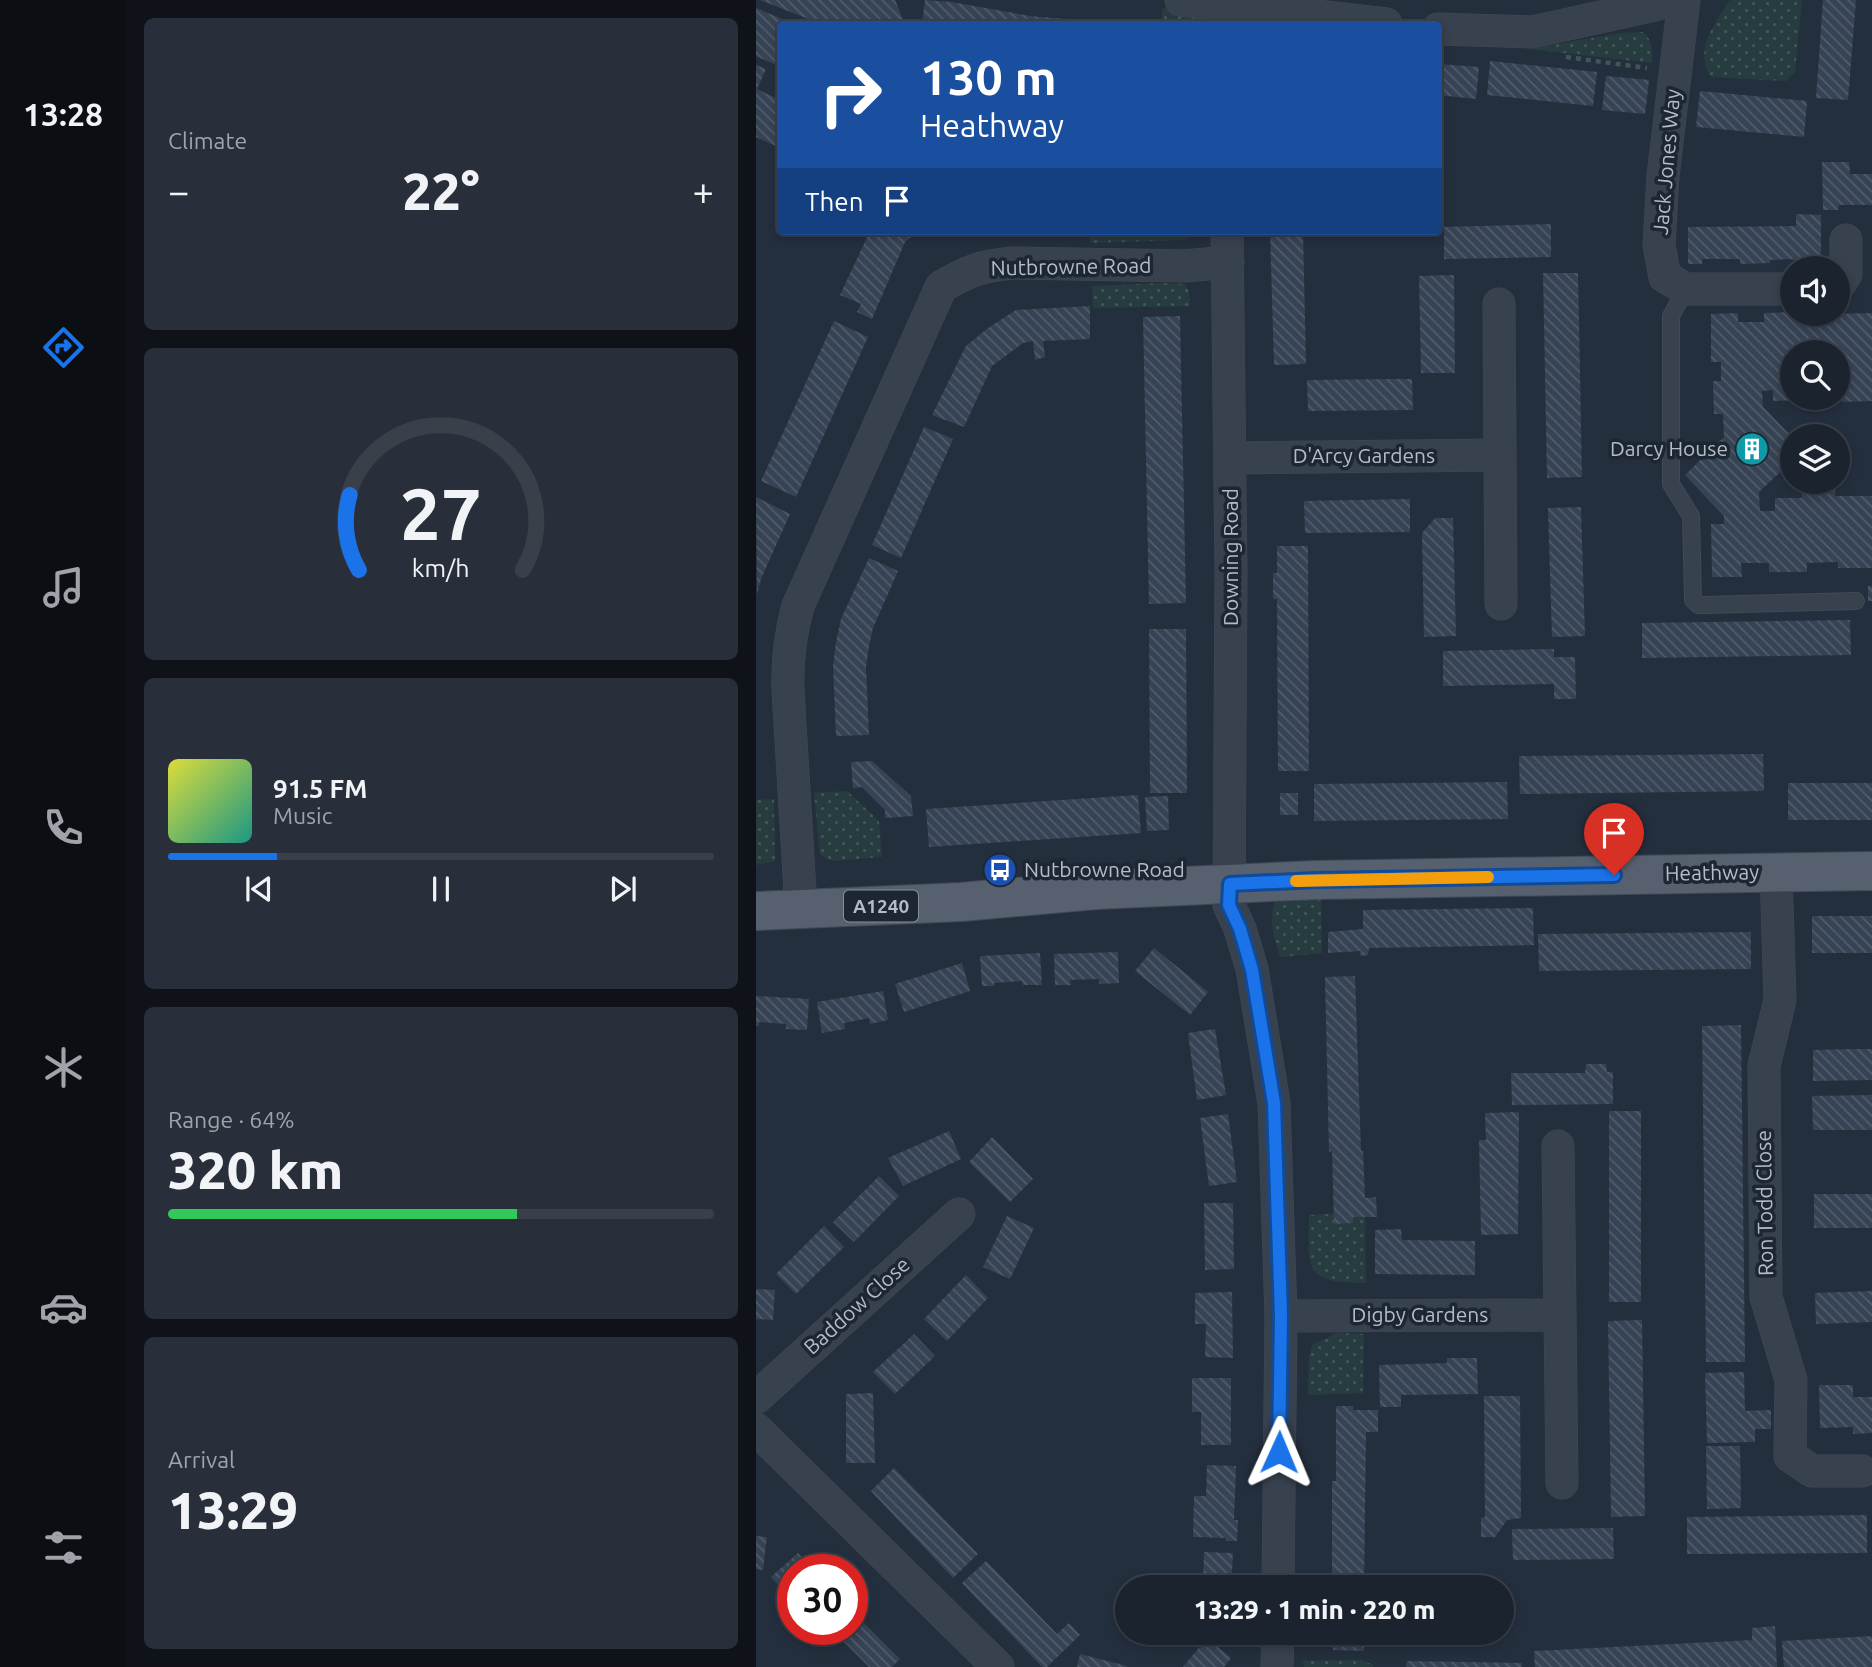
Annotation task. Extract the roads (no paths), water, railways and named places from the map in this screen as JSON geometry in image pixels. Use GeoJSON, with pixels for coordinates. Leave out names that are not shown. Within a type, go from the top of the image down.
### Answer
{"type":"FeatureCollection","features":[{"type":"Feature","properties":{"kind":"main road","name":"Heathway"},"geometry":{"type":"LineString","coordinates":[[756,911],[961,902],[1096,890],[1316,880],[1872,871]]}},
{"type":"Feature","properties":{"kind":"street"},"geometry":{"type":"LineString","coordinates":[[1181,0],[1224,10],[1351,21]]}},
{"type":"Feature","properties":{"kind":"street"},"geometry":{"type":"LineString","coordinates":[[1442,29],[1532,32],[1669,0]]}},
{"type":"Feature","properties":{"kind":"street","name":"Jack Jones Way"},"geometry":{"type":"LineString","coordinates":[[1684,0],[1663,176],[1659,245],[1665,277],[1686,289]]}},
{"type":"Feature","properties":{"kind":"street"},"geometry":{"type":"LineString","coordinates":[[1846,240],[1846,256]]}},
{"type":"Feature","properties":{"kind":"street","name":"Downing Road"},"geometry":{"type":"LineString","coordinates":[[1227,246],[1230,458],[1229,905],[1240,929],[1252,970],[1274,1103],[1281,1316],[1278,1575]]}},
{"type":"Feature","properties":{"kind":"street","name":"Nutbrowne Road"},"geometry":{"type":"LineString","coordinates":[[801,908],[788,690],[790,633],[798,606],[941,287],[966,271],[990,265],[1012,263],[1185,266],[1227,246]]}},
{"type":"Feature","properties":{"kind":"street"},"geometry":{"type":"LineString","coordinates":[[1686,289],[1780,289]]}},
{"type":"Feature","properties":{"kind":"street"},"geometry":{"type":"LineString","coordinates":[[1499,304],[1501,604]]}},
{"type":"Feature","properties":{"kind":"street","name":"D'Arcy Gardens"},"geometry":{"type":"LineString","coordinates":[[1230,458],[1499,454]]}},
{"type":"Feature","properties":{"kind":"street","name":"Ron Todd Close"},"geometry":{"type":"LineString","coordinates":[[1776,872],[1780,1000],[1763,1066],[1766,1297],[1791,1380],[1790,1456],[1812,1471],[1862,1471]]}},
{"type":"Feature","properties":{"kind":"street"},"geometry":{"type":"LineString","coordinates":[[1558,1146],[1562,1483]]}},
{"type":"Feature","properties":{"kind":"street","name":"Baddow Close"},"geometry":{"type":"LineString","coordinates":[[756,1398],[959,1214]]}},
{"type":"Feature","properties":{"kind":"street","name":"Digby Gardens"},"geometry":{"type":"LineString","coordinates":[[1281,1316],[1559,1315]]}},
{"type":"Feature","properties":{"kind":"street"},"geometry":{"type":"LineString","coordinates":[[756,1429],[998,1667]]}},
{"type":"Feature","properties":{"kind":"street"},"geometry":{"type":"LineString","coordinates":[[1278,1645],[1278,1667]]}},
{"type":"Feature","properties":{"kind":"lane"},"geometry":{"type":"LineString","coordinates":[[1686,289],[1671,316],[1671,484],[1691,516],[1693,600],[1698,605],[1705,606],[1856,601]]}},
{"type":"Feature","properties":{"kind":"place","name":"Darcy House"},"geometry":{"type":"Point","coordinates":[1752,449]}},
{"type":"Feature","properties":{"kind":"place","name":"Nutbrowne Road"},"geometry":{"type":"Point","coordinates":[1000,870]}}]}
